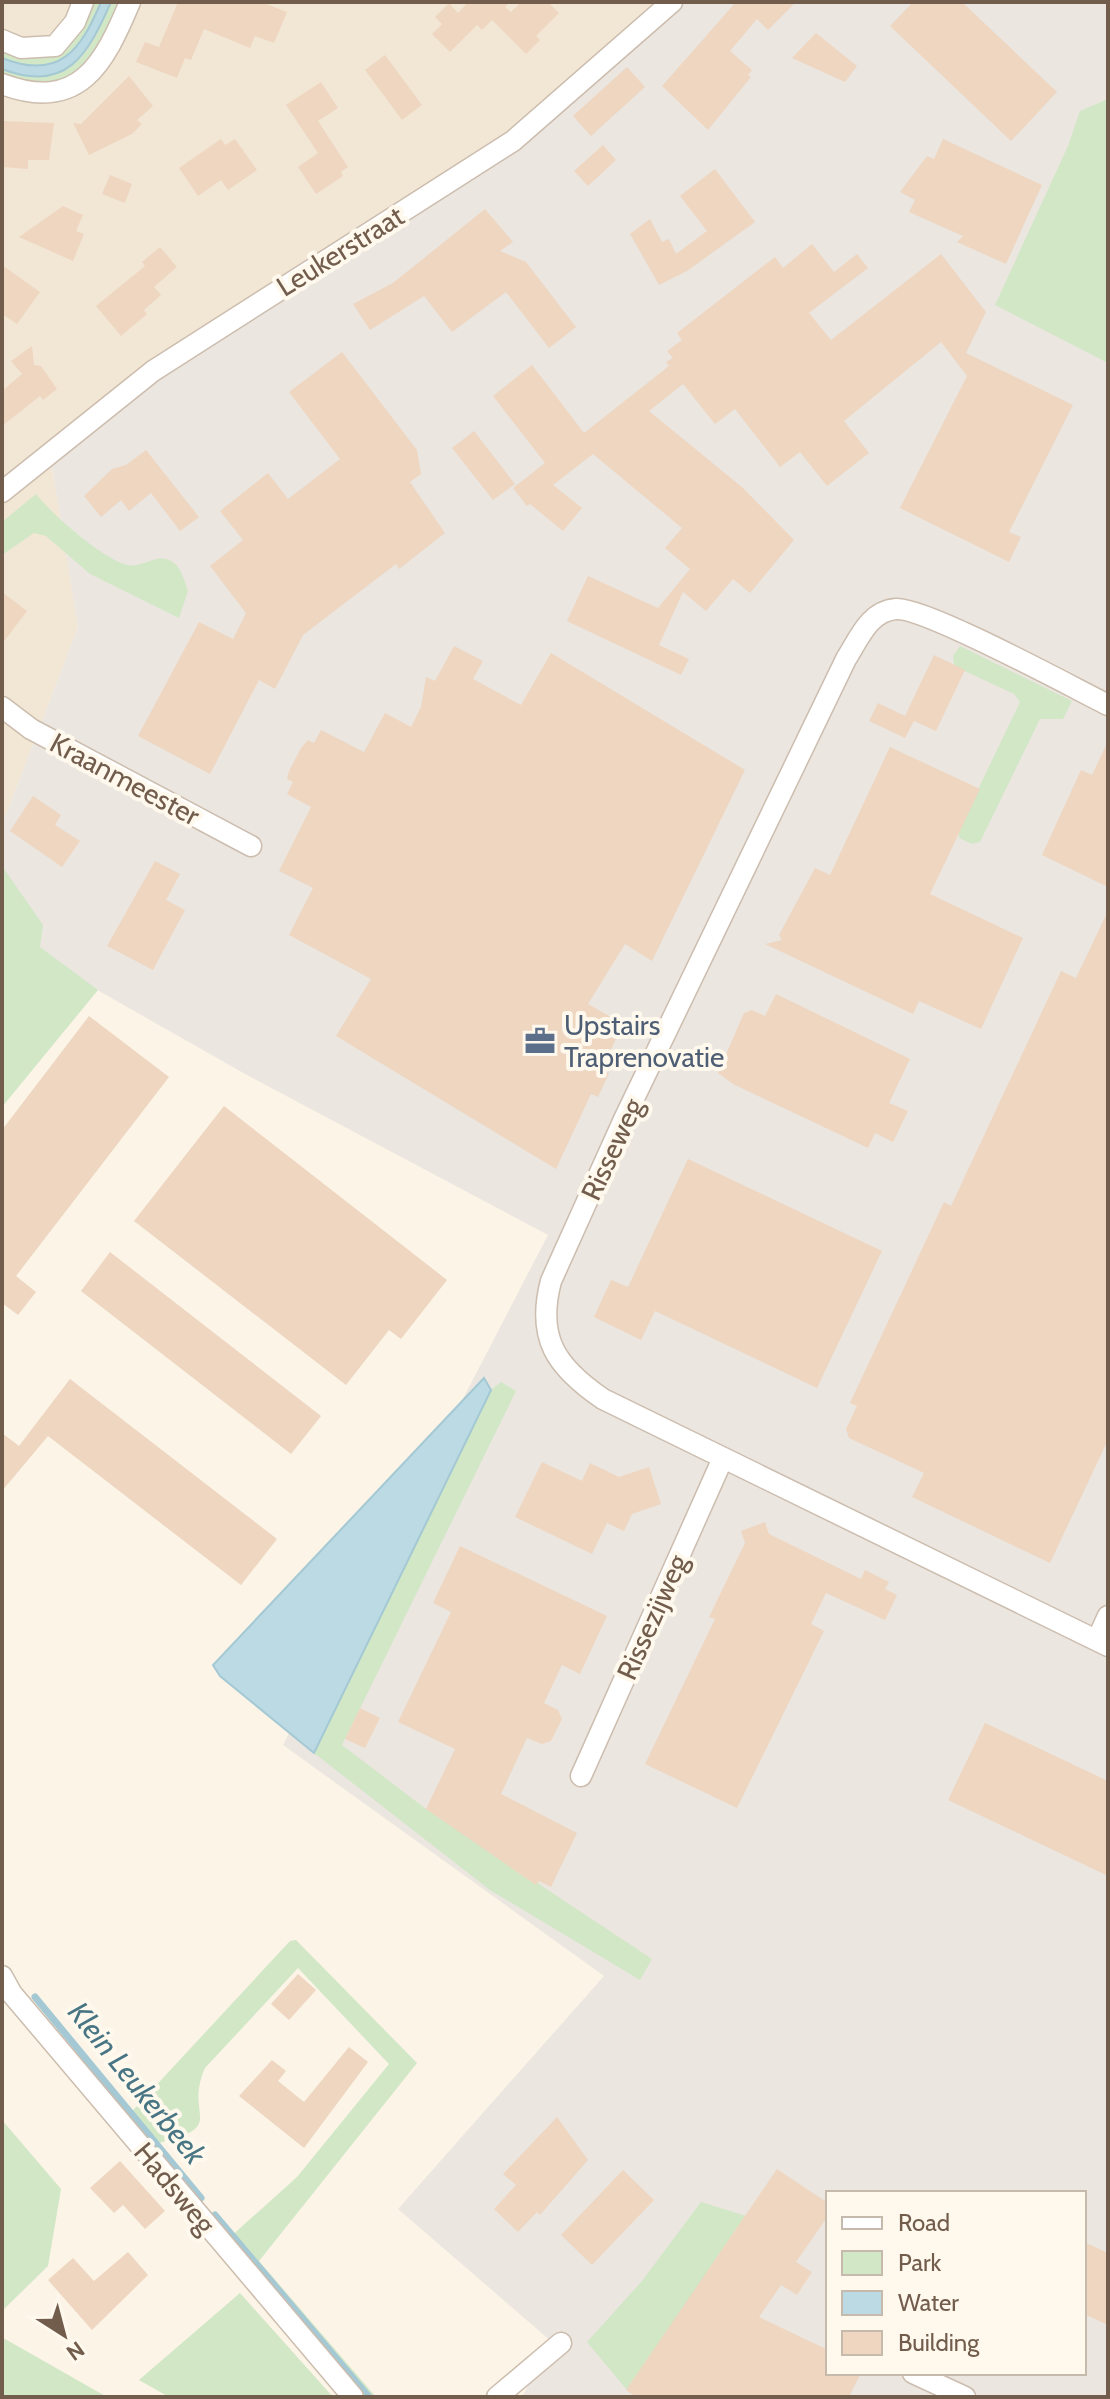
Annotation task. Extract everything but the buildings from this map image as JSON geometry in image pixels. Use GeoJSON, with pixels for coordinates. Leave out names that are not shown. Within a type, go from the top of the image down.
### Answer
{"type":"FeatureCollection","features":[{"type":"Feature","properties":{"kind":"street"},"geometry":{"type":"LineString","coordinates":[[2,40],[21,48],[55,46],[75,22],[83,2]]}},
{"type":"Feature","properties":{"kind":"street"},"geometry":{"type":"LineString","coordinates":[[2,84],[23,92],[47,95],[90,74],[110,50],[130,2]]}},
{"type":"Feature","properties":{"kind":"street","name":"Leukerstraat"},"geometry":{"type":"LineString","coordinates":[[2,492],[153,371],[513,141],[672,2]]}},
{"type":"Feature","properties":{"kind":"street","name":"Risseweg"},"geometry":{"type":"LineString","coordinates":[[1102,1643],[603,1399],[574,1379],[550,1346],[544,1309],[551,1281],[625,1117],[846,659],[871,618],[896,609],[932,619],[1108,705]]}},
{"type":"Feature","properties":{"kind":"street","name":"Kraanmeester"},"geometry":{"type":"LineString","coordinates":[[2,707],[31,729],[251,846]]}},
{"type":"Feature","properties":{"kind":"street","name":"Rissezijweg"},"geometry":{"type":"LineString","coordinates":[[581,1776],[723,1458]]}},
{"type":"Feature","properties":{"kind":"street"},"geometry":{"type":"LineString","coordinates":[[1102,1643],[1108,1616]]}},
{"type":"Feature","properties":{"kind":"street","name":"Hadsweg"},"geometry":{"type":"LineString","coordinates":[[2,1976],[12,1994],[353,2397]]}},
{"type":"Feature","properties":{"kind":"street"},"geometry":{"type":"LineString","coordinates":[[497,2397],[561,2343]]}},
{"type":"Feature","properties":{"kind":"street"},"geometry":{"type":"LineString","coordinates":[[917,2375],[965,2397]]}},
{"type":"Feature","properties":{"kind":"shaded area"},"geometry":{"type":"Polygon","coordinates":[[[2,2],[662,2],[484,151],[50,455],[78,627],[2,825],[2,2]]]}},
{"type":"Feature","properties":{"kind":"shaded area"},"geometry":{"type":"Polygon","coordinates":[[[662,2],[1108,2],[1108,2397],[522,2397],[551,2341],[398,2209],[604,1976],[283,1745],[548,1235],[247,1075],[2,936],[2,825],[78,627],[50,455],[484,151],[662,2]]]}},
{"type":"Feature","properties":{"kind":"green space"},"geometry":{"type":"Polygon","coordinates":[[[94,2],[101,2],[93,19],[76,47],[65,57],[39,66],[2,58],[2,48],[36,57],[61,52],[79,33],[94,2]]]}},
{"type":"Feature","properties":{"kind":"green space"},"geometry":{"type":"Polygon","coordinates":[[[111,2],[121,2],[94,61],[56,85],[2,79],[2,69],[51,73],[76,63],[92,43],[111,2]]]}},
{"type":"Feature","properties":{"kind":"green space"},"geometry":{"type":"Polygon","coordinates":[[[1108,99],[1108,363],[995,305],[1068,146],[1080,111],[1108,99]]]}},
{"type":"Feature","properties":{"kind":"green space"},"geometry":{"type":"Polygon","coordinates":[[[36,494],[105,555],[128,565],[159,559],[173,562],[182,573],[188,591],[179,618],[90,574],[46,536],[34,533],[2,555],[2,522],[36,494]]]}},
{"type":"Feature","properties":{"kind":"green space"},"geometry":{"type":"Polygon","coordinates":[[[960,646],[1072,701],[1063,719],[1040,719],[980,842],[972,844],[959,838],[959,829],[1020,702],[1014,694],[954,666],[953,656],[960,646]]]}},
{"type":"Feature","properties":{"kind":"green space"},"geometry":{"type":"Polygon","coordinates":[[[2,866],[43,925],[40,947],[98,990],[2,1107],[2,866]]]}},
{"type":"Feature","properties":{"kind":"green space"},"geometry":{"type":"Polygon","coordinates":[[[501,1382],[516,1391],[342,1745],[426,1809],[652,1959],[640,1980],[490,1890],[314,1753],[491,1390],[501,1382]]]}},
{"type":"Feature","properties":{"kind":"green space"},"geometry":{"type":"Polygon","coordinates":[[[296,1940],[417,2063],[259,2261],[376,2397],[362,2397],[228,2239],[297,2177],[389,2064],[298,1968],[205,2068],[199,2085],[200,2119],[198,2126],[190,2133],[147,2146],[125,2119],[290,1941],[296,1940]]]}},
{"type":"Feature","properties":{"kind":"green space"},"geometry":{"type":"Polygon","coordinates":[[[2,2120],[61,2189],[48,2266],[2,2311],[2,2120]]]}},
{"type":"Feature","properties":{"kind":"green space"},"geometry":{"type":"Polygon","coordinates":[[[701,2202],[746,2216],[627,2390],[587,2342],[642,2281],[701,2202]]]}},
{"type":"Feature","properties":{"kind":"green space"},"geometry":{"type":"Polygon","coordinates":[[[240,2293],[333,2397],[169,2397],[139,2380],[240,2293]]]}},
{"type":"Feature","properties":{"kind":"green space"},"geometry":{"type":"Polygon","coordinates":[[[2,2338],[5,2339],[107,2397],[2,2397],[2,2338]]]}},
{"type":"Feature","properties":{"kind":"water"},"geometry":{"type":"Polygon","coordinates":[[[101,2],[111,2],[84,53],[72,64],[59,72],[43,76],[2,69],[2,58],[39,66],[65,57],[85,34],[101,2]]]}},
{"type":"Feature","properties":{"kind":"water"},"geometry":{"type":"Polygon","coordinates":[[[484,1378],[491,1390],[314,1753],[220,1676],[213,1665],[484,1378]]]}},
{"type":"Feature","properties":{"kind":"waterway","name":"Klein Leukerbeek"},"geometry":{"type":"LineString","coordinates":[[35,1997],[201,2198]]}},
{"type":"Feature","properties":{"kind":"waterway","name":"Klein Leukerbeek"},"geometry":{"type":"LineString","coordinates":[[215,2215],[369,2397]]}},
{"type":"Feature","properties":{"kind":"place","name":"Upstairs Traprenovatie"},"geometry":{"type":"Point","coordinates":[540,1041]}}]}
